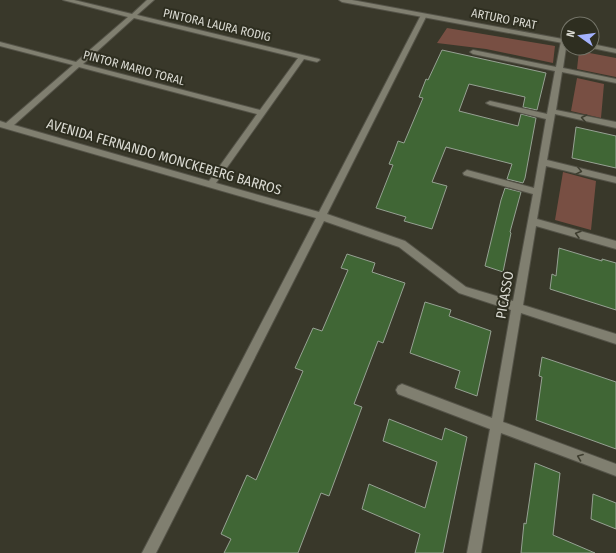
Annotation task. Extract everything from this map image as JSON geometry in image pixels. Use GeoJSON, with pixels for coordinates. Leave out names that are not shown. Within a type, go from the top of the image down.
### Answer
{"type":"FeatureCollection","features":[{"type":"Feature","properties":{"kind":"street","name":"PINTORA LAURA RODIG"},"geometry":{"type":"LineString","coordinates":[[66,0],[317,60]]}},
{"type":"Feature","properties":{"kind":"street"},"geometry":{"type":"LineString","coordinates":[[4,125],[78,65],[151,0]]}},
{"type":"Feature","properties":{"kind":"street","name":"ARTURO PRAT"},"geometry":{"type":"LineString","coordinates":[[342,0],[560,40]]}},
{"type":"Feature","properties":{"kind":"street"},"geometry":{"type":"LineString","coordinates":[[149,553],[424,15]]}},
{"type":"Feature","properties":{"kind":"street","name":"PINTOR MARIO TORAL"},"geometry":{"type":"LineString","coordinates":[[0,44],[262,113]]}},
{"type":"Feature","properties":{"kind":"street"},"geometry":{"type":"LineString","coordinates":[[600,48],[616,51]]}},
{"type":"Feature","properties":{"kind":"street"},"geometry":{"type":"LineString","coordinates":[[473,52],[616,81]]}},
{"type":"Feature","properties":{"kind":"street","name":"PICASSO"},"geometry":{"type":"LineString","coordinates":[[474,553],[562,56]]}},
{"type":"Feature","properties":{"kind":"street"},"geometry":{"type":"LineString","coordinates":[[211,184],[302,57]]}},
{"type":"Feature","properties":{"kind":"street"},"geometry":{"type":"LineString","coordinates":[[490,103],[616,125]]}},
{"type":"Feature","properties":{"kind":"street","name":"AVENIDA FERNANDO MONCKEBERG BARROS"},"geometry":{"type":"LineString","coordinates":[[4,125],[322,216],[402,244],[462,290],[616,339]]}},
{"type":"Feature","properties":{"kind":"street"},"geometry":{"type":"LineString","coordinates":[[543,162],[616,180]]}},
{"type":"Feature","properties":{"kind":"street"},"geometry":{"type":"LineString","coordinates":[[467,173],[538,192]]}},
{"type":"Feature","properties":{"kind":"street"},"geometry":{"type":"LineString","coordinates":[[532,221],[616,245]]}},
{"type":"Feature","properties":{"kind":"street"},"geometry":{"type":"LineString","coordinates":[[402,390],[616,470]]}},
{"type":"Feature","properties":{"kind":"shaded area"},"geometry":{"type":"Polygon","coordinates":[[[447,28],[555,46],[553,63],[486,49],[437,43],[447,28]]]}},
{"type":"Feature","properties":{"kind":"shaded area"},"geometry":{"type":"Polygon","coordinates":[[[600,55],[616,58],[616,77],[577,69],[578,56],[600,55]]]}},
{"type":"Feature","properties":{"kind":"shaded area"},"geometry":{"type":"Polygon","coordinates":[[[577,78],[604,84],[601,118],[571,111],[577,78]]]}},
{"type":"Feature","properties":{"kind":"shaded area"},"geometry":{"type":"Polygon","coordinates":[[[563,172],[596,181],[591,230],[555,220],[563,172]]]}},
{"type":"Feature","properties":{"kind":"building"},"geometry":{"type":"Polygon","coordinates":[[[442,50],[546,73],[537,110],[523,107],[525,97],[469,84],[459,111],[518,126],[521,114],[536,118],[525,178],[523,183],[507,179],[512,164],[446,147],[432,182],[447,186],[432,229],[404,221],[406,217],[376,208],[393,165],[389,164],[398,141],[404,143],[423,98],[419,97],[426,79],[428,80],[442,50]]]}},
{"type":"Feature","properties":{"kind":"building"},"geometry":{"type":"Polygon","coordinates":[[[576,127],[616,136],[616,168],[572,158],[576,127]]]}},
{"type":"Feature","properties":{"kind":"building"},"geometry":{"type":"Polygon","coordinates":[[[505,188],[521,192],[510,232],[503,272],[485,266],[505,188]]]}},
{"type":"Feature","properties":{"kind":"building"},"geometry":{"type":"Polygon","coordinates":[[[559,248],[602,261],[602,259],[616,263],[616,310],[550,289],[552,274],[556,276],[559,248]]]}},
{"type":"Feature","properties":{"kind":"building"},"geometry":{"type":"Polygon","coordinates":[[[347,254],[375,263],[372,272],[405,283],[383,343],[378,341],[354,404],[362,407],[329,496],[321,493],[298,553],[224,553],[231,539],[221,534],[247,475],[256,480],[303,371],[295,368],[313,328],[322,331],[348,270],[341,268],[347,254]]]}},
{"type":"Feature","properties":{"kind":"building"},"geometry":{"type":"Polygon","coordinates":[[[425,302],[451,310],[449,316],[491,331],[477,396],[455,388],[460,371],[410,353],[425,302]]]}},
{"type":"Feature","properties":{"kind":"building"},"geometry":{"type":"Polygon","coordinates":[[[542,357],[616,382],[616,449],[536,420],[542,377],[539,376],[542,357]]]}},
{"type":"Feature","properties":{"kind":"building"},"geometry":{"type":"Polygon","coordinates":[[[389,419],[442,440],[445,428],[467,437],[443,553],[415,553],[420,534],[362,509],[369,484],[425,508],[437,462],[383,441],[389,419]]]}},
{"type":"Feature","properties":{"kind":"building"},"geometry":{"type":"Polygon","coordinates":[[[535,463],[560,473],[553,535],[595,553],[521,553],[524,523],[526,524],[535,463]]]}},
{"type":"Feature","properties":{"kind":"building"},"geometry":{"type":"Polygon","coordinates":[[[593,494],[616,503],[616,529],[591,519],[593,494]]]}}]}
